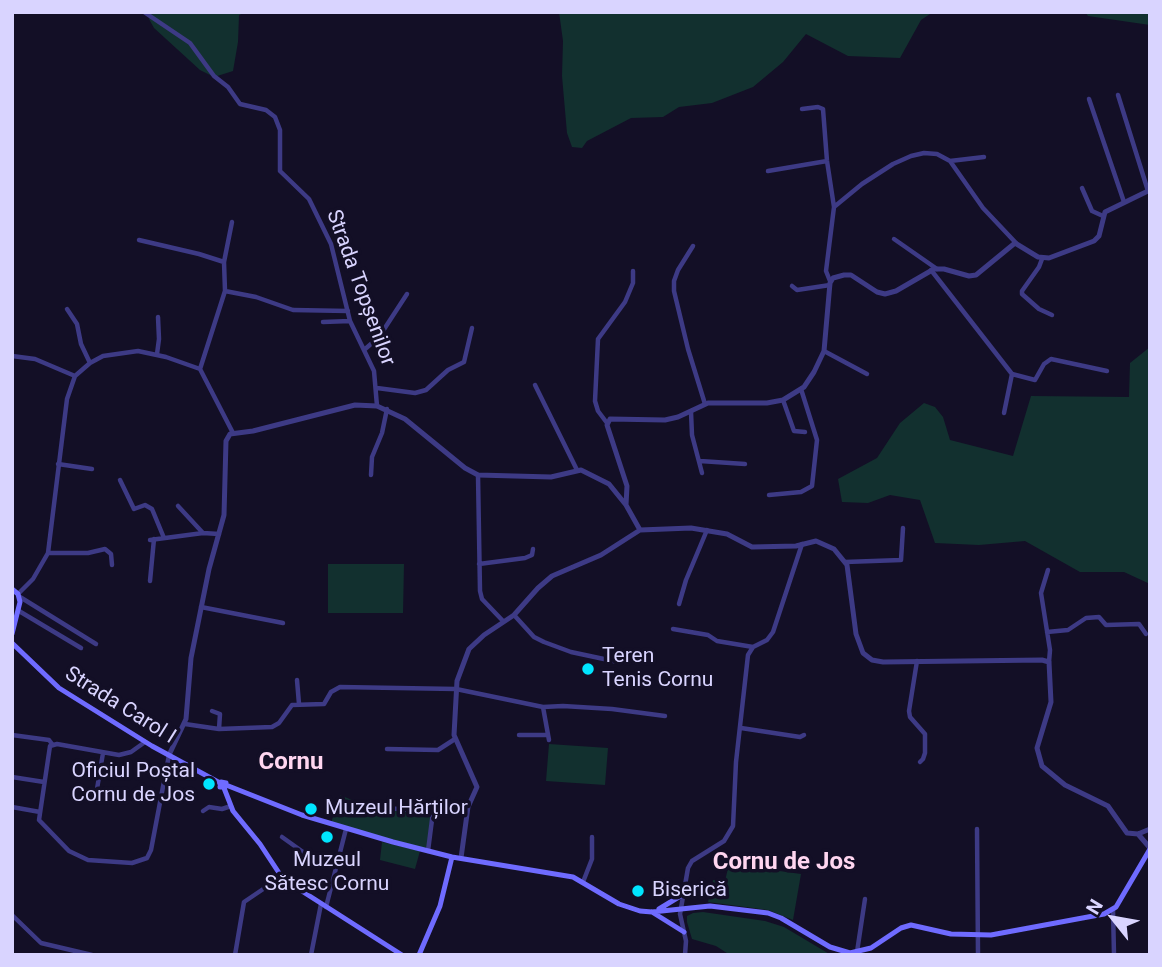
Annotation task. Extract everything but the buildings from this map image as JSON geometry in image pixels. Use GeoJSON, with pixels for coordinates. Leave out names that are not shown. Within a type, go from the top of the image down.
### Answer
{"type":"FeatureCollection","features":[{"type":"Feature","properties":{"kind":"main road"},"geometry":{"type":"LineString","coordinates":[[12,589],[19,596],[19,611],[12,634]]}},
{"type":"Feature","properties":{"kind":"main road","name":"Strada Carol I"},"geometry":{"type":"LineString","coordinates":[[12,643],[59,688],[145,742],[224,785],[346,830],[452,857]]}},
{"type":"Feature","properties":{"kind":"main road"},"geometry":{"type":"LineString","coordinates":[[224,785],[231,806],[281,877],[402,955]]}},
{"type":"Feature","properties":{"kind":"main road"},"geometry":{"type":"LineString","coordinates":[[419,955],[440,906],[452,857],[560,875],[583,882],[625,906],[652,912],[715,906],[768,913],[837,950],[857,952],[911,925],[951,934],[978,936],[1002,934],[1104,914],[1114,909],[1150,848]]}},
{"type":"Feature","properties":{"kind":"main road"},"geometry":{"type":"LineString","coordinates":[[652,912],[682,895]]}},
{"type":"Feature","properties":{"kind":"main road"},"geometry":{"type":"LineString","coordinates":[[652,912],[684,932]]}},
{"type":"Feature","properties":{"kind":"street","name":"Strada Topșenilor"},"geometry":{"type":"LineString","coordinates":[[144,12],[190,43],[214,76],[228,87],[240,104],[266,110],[275,117],[280,130],[280,172],[314,206],[338,265],[350,321],[374,371],[377,406]]}},
{"type":"Feature","properties":{"kind":"street"},"geometry":{"type":"LineString","coordinates":[[834,207],[876,175],[911,156],[933,153],[950,160],[984,208],[1016,243],[1042,259],[1094,241],[1099,236],[1103,216],[1107,211],[1149,190],[1118,95]]}},
{"type":"Feature","properties":{"kind":"street"},"geometry":{"type":"LineString","coordinates":[[1089,99],[1124,202]]}},
{"type":"Feature","properties":{"kind":"street"},"geometry":{"type":"LineString","coordinates":[[607,423],[616,418],[664,420],[691,412],[705,404],[767,403],[783,400],[801,389],[814,373],[824,351],[830,283],[826,271],[834,207],[827,161],[824,109],[802,109]]}},
{"type":"Feature","properties":{"kind":"street"},"geometry":{"type":"LineString","coordinates":[[950,160],[984,157]]}},
{"type":"Feature","properties":{"kind":"street"},"geometry":{"type":"LineString","coordinates":[[768,171],[827,161]]}},
{"type":"Feature","properties":{"kind":"street"},"geometry":{"type":"LineString","coordinates":[[1082,188],[1092,211],[1103,216]]}},
{"type":"Feature","properties":{"kind":"street"},"geometry":{"type":"LineString","coordinates":[[200,369],[225,291],[224,262],[232,222]]}},
{"type":"Feature","properties":{"kind":"street"},"geometry":{"type":"LineString","coordinates":[[894,239],[932,263],[934,270],[1012,374],[1035,380],[1044,363],[1051,359],[1107,371]]}},
{"type":"Feature","properties":{"kind":"street"},"geometry":{"type":"LineString","coordinates":[[139,240],[224,262]]}},
{"type":"Feature","properties":{"kind":"street"},"geometry":{"type":"LineString","coordinates":[[792,286],[797,290],[851,275],[877,292],[885,294],[896,291],[934,270],[973,276],[1016,243]]}},
{"type":"Feature","properties":{"kind":"street"},"geometry":{"type":"LineString","coordinates":[[693,246],[678,270],[674,291],[705,404]]}},
{"type":"Feature","properties":{"kind":"street"},"geometry":{"type":"LineString","coordinates":[[1042,259],[1022,294],[1039,309],[1052,315]]}},
{"type":"Feature","properties":{"kind":"street"},"geometry":{"type":"LineString","coordinates":[[626,505],[627,486],[607,423],[598,411],[595,401],[597,339],[625,302],[633,283],[633,271]]}},
{"type":"Feature","properties":{"kind":"street"},"geometry":{"type":"LineString","coordinates":[[225,291],[256,297],[293,310],[348,311]]}},
{"type":"Feature","properties":{"kind":"street"},"geometry":{"type":"LineString","coordinates":[[363,350],[379,337],[407,294]]}},
{"type":"Feature","properties":{"kind":"street"},"geometry":{"type":"LineString","coordinates":[[67,309],[78,324],[81,344],[90,363]]}},
{"type":"Feature","properties":{"kind":"street"},"geometry":{"type":"LineString","coordinates":[[157,354],[158,317]]}},
{"type":"Feature","properties":{"kind":"street"},"geometry":{"type":"LineString","coordinates":[[323,322],[350,321]]}},
{"type":"Feature","properties":{"kind":"street"},"geometry":{"type":"LineString","coordinates":[[377,388],[415,393],[426,390],[448,370],[464,362],[472,328]]}},
{"type":"Feature","properties":{"kind":"street"},"geometry":{"type":"LineString","coordinates":[[824,351],[867,374]]}},
{"type":"Feature","properties":{"kind":"street"},"geometry":{"type":"LineString","coordinates":[[96,644],[19,596],[33,579],[48,553],[67,399],[75,376],[103,356],[128,352],[157,354],[200,369],[233,433]]}},
{"type":"Feature","properties":{"kind":"street"},"geometry":{"type":"LineString","coordinates":[[12,356],[35,359],[75,376]]}},
{"type":"Feature","properties":{"kind":"street"},"geometry":{"type":"LineString","coordinates":[[1004,413],[1012,374]]}},
{"type":"Feature","properties":{"kind":"street"},"geometry":{"type":"LineString","coordinates":[[535,384],[577,470]]}},
{"type":"Feature","properties":{"kind":"street"},"geometry":{"type":"LineString","coordinates":[[769,495],[801,492],[812,486],[817,440],[801,389]]}},
{"type":"Feature","properties":{"kind":"street"},"geometry":{"type":"LineString","coordinates":[[783,400],[794,431],[805,432]]}},
{"type":"Feature","properties":{"kind":"street"},"geometry":{"type":"LineString","coordinates":[[52,744],[39,820],[42,825],[68,850],[88,860],[132,863],[147,858],[151,850],[169,755],[185,724],[191,658],[200,607],[226,504],[227,439],[233,433],[253,431],[355,405],[377,406],[405,419],[465,468],[478,475],[551,477],[577,470],[587,472],[609,484],[626,505],[640,530]]}},
{"type":"Feature","properties":{"kind":"street"},"geometry":{"type":"LineString","coordinates":[[371,475],[372,457],[382,433],[387,409]]}},
{"type":"Feature","properties":{"kind":"street"},"geometry":{"type":"LineString","coordinates":[[691,412],[692,435],[702,473]]}},
{"type":"Feature","properties":{"kind":"street"},"geometry":{"type":"LineString","coordinates":[[700,461],[745,464]]}},
{"type":"Feature","properties":{"kind":"street"},"geometry":{"type":"LineString","coordinates":[[58,464],[92,469]]}},
{"type":"Feature","properties":{"kind":"street"},"geometry":{"type":"LineString","coordinates":[[478,475],[481,596],[503,621]]}},
{"type":"Feature","properties":{"kind":"street"},"geometry":{"type":"LineString","coordinates":[[120,480],[134,509],[145,505],[152,509],[164,538]]}},
{"type":"Feature","properties":{"kind":"street"},"geometry":{"type":"LineString","coordinates":[[178,506],[203,533]]}},
{"type":"Feature","properties":{"kind":"street"},"geometry":{"type":"LineString","coordinates":[[845,562],[901,560],[902,528]]}},
{"type":"Feature","properties":{"kind":"street"},"geometry":{"type":"LineString","coordinates":[[679,604],[707,529]]}},
{"type":"Feature","properties":{"kind":"street"},"geometry":{"type":"LineString","coordinates":[[460,858],[468,807],[477,785],[455,739],[456,689],[459,672],[470,649],[484,635],[514,615],[547,579],[601,555],[640,530],[707,529],[727,534],[752,547],[802,544],[810,541],[824,544],[839,554],[845,562],[853,623],[863,653],[868,658],[878,661],[1049,662]]}},
{"type":"Feature","properties":{"kind":"street"},"geometry":{"type":"LineString","coordinates":[[150,581],[152,539],[203,533],[219,534]]}},
{"type":"Feature","properties":{"kind":"street"},"geometry":{"type":"LineString","coordinates":[[685,955],[680,909],[690,864],[724,841],[733,826],[746,661],[753,648],[767,640],[773,632],[802,544]]}},
{"type":"Feature","properties":{"kind":"street"},"geometry":{"type":"LineString","coordinates":[[479,564],[525,558],[532,555],[534,549]]}},
{"type":"Feature","properties":{"kind":"street"},"geometry":{"type":"LineString","coordinates":[[48,553],[109,550],[113,565]]}},
{"type":"Feature","properties":{"kind":"street"},"geometry":{"type":"LineString","coordinates":[[1048,570],[1041,593],[1047,632],[1051,702],[1038,741],[1039,761],[1057,780],[1108,806],[1127,833],[1138,834],[1150,830]]}},
{"type":"Feature","properties":{"kind":"street"},"geometry":{"type":"LineString","coordinates":[[200,607],[282,622]]}},
{"type":"Feature","properties":{"kind":"street"},"geometry":{"type":"LineString","coordinates":[[19,611],[81,648]]}},
{"type":"Feature","properties":{"kind":"street"},"geometry":{"type":"LineString","coordinates":[[514,615],[534,637],[544,642],[571,652],[618,662]]}},
{"type":"Feature","properties":{"kind":"street"},"geometry":{"type":"LineString","coordinates":[[1047,632],[1068,630],[1086,618],[1098,617],[1106,625],[1139,625],[1146,634]]}},
{"type":"Feature","properties":{"kind":"street"},"geometry":{"type":"LineString","coordinates":[[673,629],[708,635],[717,641],[753,648]]}},
{"type":"Feature","properties":{"kind":"street"},"geometry":{"type":"LineString","coordinates":[[917,661],[909,711],[910,717],[925,734],[925,753],[920,762]]}},
{"type":"Feature","properties":{"kind":"street"},"geometry":{"type":"LineString","coordinates":[[297,680],[299,704]]}},
{"type":"Feature","properties":{"kind":"street"},"geometry":{"type":"LineString","coordinates":[[185,724],[219,729],[272,727],[279,723],[292,705],[324,704],[331,692],[340,687],[456,689],[543,707],[612,709],[665,716]]}},
{"type":"Feature","properties":{"kind":"street"},"geometry":{"type":"LineString","coordinates":[[519,735],[549,738],[543,707]]}},
{"type":"Feature","properties":{"kind":"street"},"geometry":{"type":"LineString","coordinates":[[212,711],[220,714],[219,729]]}},
{"type":"Feature","properties":{"kind":"street"},"geometry":{"type":"LineString","coordinates":[[741,728],[800,737],[804,735]]}},
{"type":"Feature","properties":{"kind":"street"},"geometry":{"type":"LineString","coordinates":[[12,735],[119,755],[131,752],[145,742]]}},
{"type":"Feature","properties":{"kind":"street"},"geometry":{"type":"LineString","coordinates":[[387,749],[438,750],[455,739]]}},
{"type":"Feature","properties":{"kind":"street"},"geometry":{"type":"LineString","coordinates":[[97,789],[103,753]]}},
{"type":"Feature","properties":{"kind":"street"},"geometry":{"type":"LineString","coordinates":[[12,777],[44,782]]}},
{"type":"Feature","properties":{"kind":"street"},"geometry":{"type":"LineString","coordinates":[[203,811],[209,807],[231,806]]}},
{"type":"Feature","properties":{"kind":"street"},"geometry":{"type":"LineString","coordinates":[[12,807],[40,812]]}},
{"type":"Feature","properties":{"kind":"street"},"geometry":{"type":"LineString","coordinates":[[387,808],[433,812],[428,851]]}},
{"type":"Feature","properties":{"kind":"street"},"geometry":{"type":"LineString","coordinates":[[977,829],[978,955]]}},
{"type":"Feature","properties":{"kind":"street"},"geometry":{"type":"LineString","coordinates":[[311,955],[346,830]]}},
{"type":"Feature","properties":{"kind":"street"},"geometry":{"type":"LineString","coordinates":[[1138,834],[1150,848]]}},
{"type":"Feature","properties":{"kind":"street"},"geometry":{"type":"LineString","coordinates":[[282,837],[303,852],[338,863]]}},
{"type":"Feature","properties":{"kind":"street"},"geometry":{"type":"LineString","coordinates":[[583,882],[592,859],[592,837]]}},
{"type":"Feature","properties":{"kind":"street"},"geometry":{"type":"LineString","coordinates":[[236,955],[244,902],[281,877]]}},
{"type":"Feature","properties":{"kind":"street"},"geometry":{"type":"LineString","coordinates":[[857,952],[865,899]]}},
{"type":"Feature","properties":{"kind":"street"},"geometry":{"type":"LineString","coordinates":[[1114,909],[1114,955]]}},
{"type":"Feature","properties":{"kind":"street"},"geometry":{"type":"LineString","coordinates":[[12,915],[41,943],[92,955]]}},
{"type":"Feature","properties":{"kind":"green space"},"geometry":{"type":"Polygon","coordinates":[[[151,12],[246,12],[239,15],[233,71],[214,77],[200,70],[154,28],[149,19],[151,12]]]}},
{"type":"Feature","properties":{"kind":"green space"},"geometry":{"type":"Polygon","coordinates":[[[559,12],[933,12],[921,20],[900,58],[848,56],[806,34],[783,62],[753,87],[712,103],[679,107],[663,117],[631,118],[587,141],[582,148],[572,147],[567,133],[559,12]]]}},
{"type":"Feature","properties":{"kind":"green space"},"geometry":{"type":"Polygon","coordinates":[[[1085,12],[1150,12],[1150,25],[1088,16],[1085,12]]]}},
{"type":"Feature","properties":{"kind":"green space"},"geometry":{"type":"Polygon","coordinates":[[[1150,347],[1150,584],[1124,572],[1080,572],[1025,541],[979,545],[935,543],[920,500],[890,495],[868,503],[842,502],[838,479],[877,458],[900,423],[924,403],[935,407],[943,417],[950,440],[1013,456],[1031,396],[1129,397],[1130,363],[1150,347]]]}},
{"type":"Feature","properties":{"kind":"green space"},"geometry":{"type":"Polygon","coordinates":[[[328,564],[404,564],[403,613],[328,613],[328,564]]]}},
{"type":"Feature","properties":{"kind":"green space"},"geometry":{"type":"Polygon","coordinates":[[[549,744],[608,748],[605,785],[546,781],[549,744]]]}},
{"type":"Feature","properties":{"kind":"green space"},"geometry":{"type":"Polygon","coordinates":[[[340,795],[371,808],[431,814],[427,849],[331,823],[340,795]]]}},
{"type":"Feature","properties":{"kind":"green space"},"geometry":{"type":"Polygon","coordinates":[[[382,842],[420,851],[415,869],[380,860],[382,842]]]}},
{"type":"Feature","properties":{"kind":"green space"},"geometry":{"type":"Polygon","coordinates":[[[729,864],[801,874],[793,920],[768,910],[708,902],[713,880],[725,881],[729,864]]]}},
{"type":"Feature","properties":{"kind":"green space"},"geometry":{"type":"Polygon","coordinates":[[[703,912],[765,921],[784,927],[831,955],[730,955],[716,946],[692,939],[687,916],[703,912]]]}},
{"type":"Feature","properties":{"kind":"place","name":"Teren Tenis Cornu"},"geometry":{"type":"Point","coordinates":[588,669]}},
{"type":"Feature","properties":{"kind":"place","name":"Oficiul Poștal Cornu de Jos"},"geometry":{"type":"Point","coordinates":[209,784]}},
{"type":"Feature","properties":{"kind":"place","name":"Muzeul Hărților"},"geometry":{"type":"Point","coordinates":[311,809]}},
{"type":"Feature","properties":{"kind":"place","name":"Muzeul Sătesc Cornu"},"geometry":{"type":"Point","coordinates":[327,837]}},
{"type":"Feature","properties":{"kind":"place","name":"Biserică"},"geometry":{"type":"Point","coordinates":[638,891]}},
{"type":"Feature","properties":{"kind":"district","name":"Cornu"},"geometry":{"type":"Point","coordinates":[291,763]}},
{"type":"Feature","properties":{"kind":"district","name":"Cornu de Jos"},"geometry":{"type":"Point","coordinates":[784,863]}}]}
